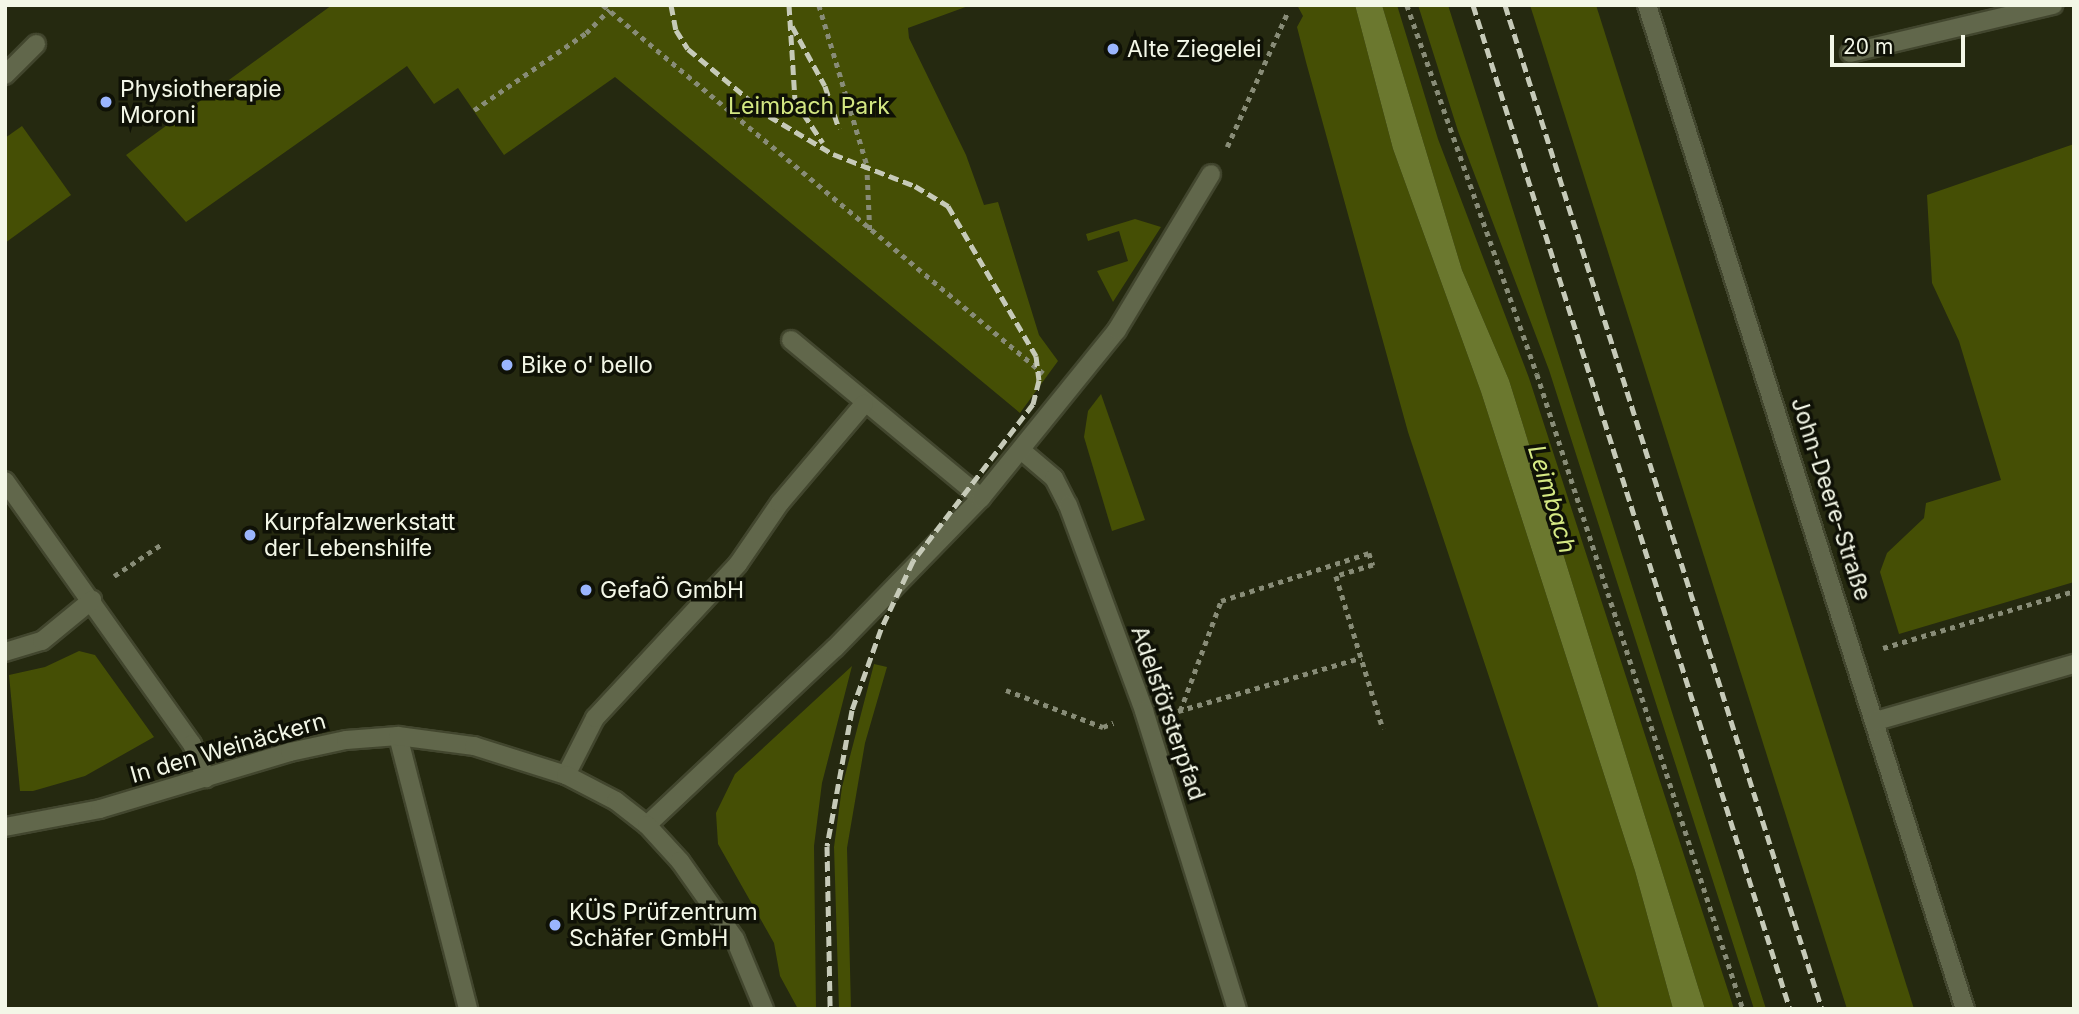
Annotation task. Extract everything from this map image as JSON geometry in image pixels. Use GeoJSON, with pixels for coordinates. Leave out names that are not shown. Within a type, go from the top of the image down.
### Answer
{"type":"FeatureCollection","features":[{"type":"Feature","properties":{"kind":"street","name":"John-Deere-Straße"},"geometry":{"type":"LineString","coordinates":[[1647,5],[1856,656],[1965,1009]]}},
{"type":"Feature","properties":{"kind":"street"},"geometry":{"type":"LineString","coordinates":[[1850,53],[2053,5]]}},
{"type":"Feature","properties":{"kind":"street"},"geometry":{"type":"LineString","coordinates":[[5,75],[36,44]]}},
{"type":"Feature","properties":{"kind":"street"},"geometry":{"type":"LineString","coordinates":[[647,825],[835,648],[981,498],[1070,394],[1136,300],[1211,174]]}},
{"type":"Feature","properties":{"kind":"street"},"geometry":{"type":"LineString","coordinates":[[791,340],[864,404],[981,498]]}},
{"type":"Feature","properties":{"kind":"street"},"geometry":{"type":"LineString","coordinates":[[565,775],[595,718],[738,564],[780,503],[864,404]]}},
{"type":"Feature","properties":{"kind":"street","name":"Adelsförsterpfad"},"geometry":{"type":"LineString","coordinates":[[1021,450],[1061,489],[1146,716],[1237,1009]]}},
{"type":"Feature","properties":{"kind":"street"},"geometry":{"type":"LineString","coordinates":[[5,481],[192,744],[206,778]]}},
{"type":"Feature","properties":{"kind":"street"},"geometry":{"type":"LineString","coordinates":[[5,652],[42,641],[90,597]]}},
{"type":"Feature","properties":{"kind":"street"},"geometry":{"type":"LineString","coordinates":[[1876,721],[2074,664]]}},
{"type":"Feature","properties":{"kind":"street"},"geometry":{"type":"LineString","coordinates":[[398,737],[468,1009]]}},
{"type":"Feature","properties":{"kind":"street","name":"In den Weinäckern"},"geometry":{"type":"LineString","coordinates":[[5,827],[100,809],[290,751],[398,737],[474,746],[565,775],[616,801],[647,825],[687,869],[735,939],[764,1009]]}},
{"type":"Feature","properties":{"kind":"path"},"geometry":{"type":"LineString","coordinates":[[603,5],[870,232],[1070,394]]}},
{"type":"Feature","properties":{"kind":"path"},"geometry":{"type":"LineString","coordinates":[[819,5],[867,165],[870,232]]}},
{"type":"Feature","properties":{"kind":"path"},"geometry":{"type":"LineString","coordinates":[[1408,5],[1537,374],[1743,1009]]}},
{"type":"Feature","properties":{"kind":"path"},"geometry":{"type":"LineString","coordinates":[[474,110],[586,33],[609,10]]}},
{"type":"Feature","properties":{"kind":"path"},"geometry":{"type":"LineString","coordinates":[[1211,174],[1235,134],[1288,11]]}},
{"type":"Feature","properties":{"kind":"path"},"geometry":{"type":"LineString","coordinates":[[90,597],[162,544]]}},
{"type":"Feature","properties":{"kind":"path"},"geometry":{"type":"LineString","coordinates":[[1180,711],[1221,601],[1369,553],[1373,565],[1336,576],[1383,729]]}},
{"type":"Feature","properties":{"kind":"path"},"geometry":{"type":"LineString","coordinates":[[1856,656],[2074,591]]}},
{"type":"Feature","properties":{"kind":"path"},"geometry":{"type":"LineString","coordinates":[[1006,690],[1103,727],[1180,711],[1361,658]]}},
{"type":"Feature","properties":{"kind":"green space","name":"Leimbach Park"},"geometry":{"type":"Polygon","coordinates":[[[332,5],[971,5],[908,28],[909,38],[966,155],[984,205],[998,202],[1039,335],[1058,361],[1020,413],[615,77],[504,155],[458,88],[434,104],[407,66],[186,222],[126,155],[332,5]]]}},
{"type":"Feature","properties":{"kind":"green space"},"geometry":{"type":"Polygon","coordinates":[[[1297,5],[1355,5],[1393,149],[1481,392],[1635,871],[1673,1009],[1599,1009],[1408,432],[1306,62],[1297,27],[1303,16],[1297,5]]]}},
{"type":"Feature","properties":{"kind":"green space"},"geometry":{"type":"Polygon","coordinates":[[[1382,5],[1397,5],[1438,139],[1529,378],[1734,1009],[1705,1009],[1509,380],[1462,270],[1382,5]]]}},
{"type":"Feature","properties":{"kind":"green space"},"geometry":{"type":"Polygon","coordinates":[[[1418,5],[1448,5],[1766,1009],[1754,1009],[1549,370],[1458,131],[1418,5]]]}},
{"type":"Feature","properties":{"kind":"green space"},"geometry":{"type":"Polygon","coordinates":[[[1530,5],[1596,5],[1914,1009],[1847,1009],[1530,5]]]}},
{"type":"Feature","properties":{"kind":"green space"},"geometry":{"type":"Polygon","coordinates":[[[22,126],[71,195],[5,243],[5,138],[22,126]]]}},
{"type":"Feature","properties":{"kind":"green space"},"geometry":{"type":"Polygon","coordinates":[[[2074,144],[2074,582],[1899,634],[1880,572],[1887,553],[1924,518],[1926,503],[2001,480],[1959,341],[1932,283],[1927,195],[2074,144]]]}},
{"type":"Feature","properties":{"kind":"green space"},"geometry":{"type":"Polygon","coordinates":[[[1135,219],[1161,227],[1113,302],[1097,271],[1128,261],[1119,231],[1088,241],[1086,234],[1135,219]]]}},
{"type":"Feature","properties":{"kind":"green space"},"geometry":{"type":"Polygon","coordinates":[[[1101,394],[1145,520],[1112,531],[1084,437],[1088,411],[1101,394]]]}},
{"type":"Feature","properties":{"kind":"green space"},"geometry":{"type":"Polygon","coordinates":[[[79,651],[95,655],[154,737],[85,776],[33,791],[20,791],[9,675],[45,667],[79,651]]]}},
{"type":"Feature","properties":{"kind":"green space"},"geometry":{"type":"Polygon","coordinates":[[[874,664],[887,667],[865,743],[847,848],[851,1009],[839,1009],[834,847],[842,787],[874,664]]]}},
{"type":"Feature","properties":{"kind":"green space"},"geometry":{"type":"Polygon","coordinates":[[[852,666],[822,783],[814,846],[816,1009],[798,1009],[780,976],[774,943],[718,844],[716,813],[735,774],[852,666]]]}},
{"type":"Feature","properties":{"kind":"shaded area"},"geometry":{"type":"Polygon","coordinates":[[[1355,5],[1382,5],[1462,270],[1509,380],[1705,1009],[1673,1009],[1635,871],[1481,392],[1393,149],[1355,5]]]}},
{"type":"Feature","properties":{"kind":"railway"},"geometry":{"type":"LineString","coordinates":[[671,5],[676,30],[688,49],[769,116],[833,154],[915,186],[948,206],[1036,356],[1039,380],[1033,404],[913,561],[881,629],[852,710],[827,846],[830,1009]]}},
{"type":"Feature","properties":{"kind":"railway"},"geometry":{"type":"LineString","coordinates":[[789,5],[795,101],[823,143]]}},
{"type":"Feature","properties":{"kind":"railway"},"geometry":{"type":"LineString","coordinates":[[1473,5],[1790,1009]]}},
{"type":"Feature","properties":{"kind":"railway"},"geometry":{"type":"LineString","coordinates":[[1505,5],[1822,1009]]}},
{"type":"Feature","properties":{"kind":"railway"},"geometry":{"type":"LineString","coordinates":[[792,26],[825,86],[839,129]]}},
{"type":"Feature","properties":{"kind":"place","name":"Alte Ziegelei"},"geometry":{"type":"Point","coordinates":[1113,49]}},
{"type":"Feature","properties":{"kind":"place","name":"Physiotherapie Moroni"},"geometry":{"type":"Point","coordinates":[106,102]}},
{"type":"Feature","properties":{"kind":"place","name":"Bike o' bello"},"geometry":{"type":"Point","coordinates":[507,365]}},
{"type":"Feature","properties":{"kind":"place","name":"Kurpfalzwerkstatt der Lebenshilfe"},"geometry":{"type":"Point","coordinates":[250,535]}},
{"type":"Feature","properties":{"kind":"place","name":"GefaÖ GmbH"},"geometry":{"type":"Point","coordinates":[586,590]}},
{"type":"Feature","properties":{"kind":"place","name":"KÜS Prüfzentrum Schäfer GmbH"},"geometry":{"type":"Point","coordinates":[555,925]}},
{"type":"Feature","properties":{"kind":"water label","name":"Leimbach"},"geometry":{"type":"Point","coordinates":[1552,499]}}]}
